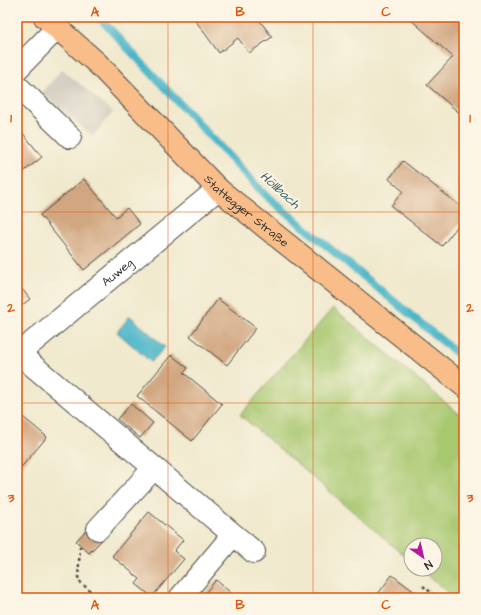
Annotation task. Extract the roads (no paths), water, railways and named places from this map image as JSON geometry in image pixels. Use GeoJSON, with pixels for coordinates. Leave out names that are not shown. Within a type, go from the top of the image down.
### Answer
{"type":"FeatureCollection","features":[{"type":"Feature","properties":{"kind":"main road","name":"Stattegger Straße"},"geometry":{"type":"LineString","coordinates":[[52,22],[98,64],[218,189],[464,386]]}},
{"type":"Feature","properties":{"kind":"street"},"geometry":{"type":"LineString","coordinates":[[17,69],[52,22]]}},
{"type":"Feature","properties":{"kind":"street"},"geometry":{"type":"LineString","coordinates":[[17,86],[70,137]]}},
{"type":"Feature","properties":{"kind":"street","name":"Auweg"},"geometry":{"type":"LineString","coordinates":[[18,355],[218,189]]}},
{"type":"Feature","properties":{"kind":"street"},"geometry":{"type":"LineString","coordinates":[[18,355],[254,552]]}},
{"type":"Feature","properties":{"kind":"street"},"geometry":{"type":"LineString","coordinates":[[98,529],[154,468]]}},
{"type":"Feature","properties":{"kind":"street"},"geometry":{"type":"LineString","coordinates":[[180,598],[233,535]]}},
{"type":"Feature","properties":{"kind":"water"},"geometry":{"type":"Polygon","coordinates":[[[130,316],[165,347],[151,362],[117,332],[130,316]]]}},
{"type":"Feature","properties":{"kind":"waterway","name":"Höllbach"},"geometry":{"type":"LineString","coordinates":[[99,17],[265,195],[464,359]]}}]}
